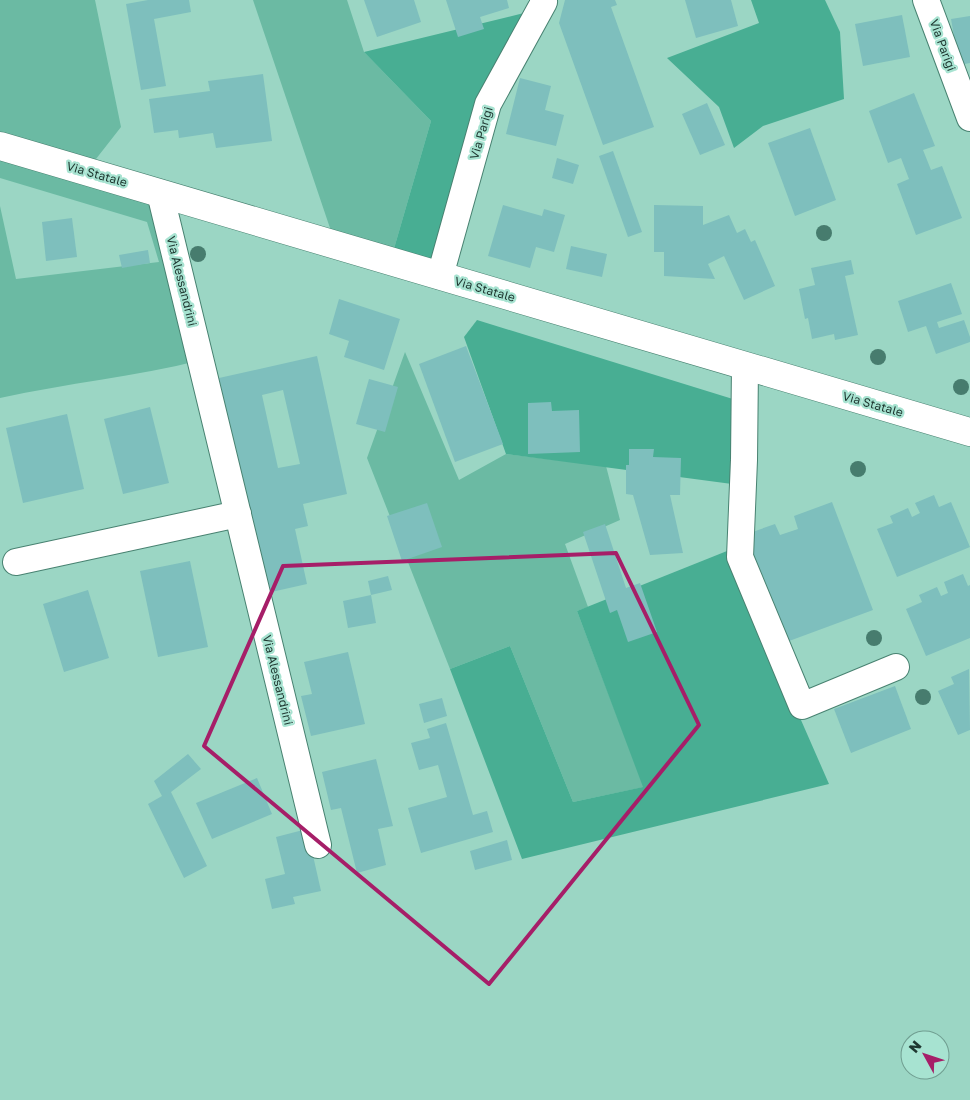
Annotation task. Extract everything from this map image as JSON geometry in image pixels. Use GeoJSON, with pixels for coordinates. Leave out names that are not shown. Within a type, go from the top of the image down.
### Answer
{"type":"FeatureCollection","features":[{"type":"Feature","properties":{"kind":"main road","name":"Via Statale"},"geometry":{"type":"LineString","coordinates":[[0,146],[970,432]]}},
{"type":"Feature","properties":{"kind":"street","name":"Via Parigi"},"geometry":{"type":"LineString","coordinates":[[440,276],[488,104],[544,2],[543,0]]}},
{"type":"Feature","properties":{"kind":"street","name":"Via Parigi"},"geometry":{"type":"LineString","coordinates":[[926,0],[970,118]]}},
{"type":"Feature","properties":{"kind":"street","name":"Via Alessandrini"},"geometry":{"type":"LineString","coordinates":[[160,193],[318,845]]}},
{"type":"Feature","properties":{"kind":"street"},"geometry":{"type":"LineString","coordinates":[[745,366],[740,557],[802,706],[896,667]]}},
{"type":"Feature","properties":{"kind":"street"},"geometry":{"type":"LineString","coordinates":[[16,562],[238,514]]}},
{"type":"Feature","properties":{"kind":"highlighted area"},"geometry":{"type":"Polygon","coordinates":[[[616,553],[699,725],[489,984],[204,746],[283,566],[616,553]]]}},
{"type":"Feature","properties":{"kind":"green space"},"geometry":{"type":"Polygon","coordinates":[[[0,0],[95,0],[121,127],[85,173],[158,193],[201,360],[151,371],[0,398],[0,206],[16,279],[159,262],[147,222],[0,178],[0,0]]]}},
{"type":"Feature","properties":{"kind":"green space"},"geometry":{"type":"Polygon","coordinates":[[[253,0],[347,0],[364,52],[431,121],[393,252],[331,231],[253,0]]]}},
{"type":"Feature","properties":{"kind":"green space"},"geometry":{"type":"Polygon","coordinates":[[[751,0],[825,0],[840,32],[844,99],[763,126],[734,148],[719,107],[667,58],[759,23],[751,0]]]}},
{"type":"Feature","properties":{"kind":"green space"},"geometry":{"type":"Polygon","coordinates":[[[528,12],[434,265],[393,252],[431,121],[364,52],[528,12]]]}},
{"type":"Feature","properties":{"kind":"green space"},"geometry":{"type":"Polygon","coordinates":[[[477,320],[736,400],[732,484],[506,454],[464,337],[477,320]]]}},
{"type":"Feature","properties":{"kind":"green space"},"geometry":{"type":"Polygon","coordinates":[[[405,352],[459,480],[506,454],[606,466],[620,520],[565,544],[588,607],[577,611],[644,787],[573,802],[510,646],[450,669],[367,458],[405,352]]]}},
{"type":"Feature","properties":{"kind":"green space"},"geometry":{"type":"Polygon","coordinates":[[[727,551],[829,784],[522,859],[450,669],[510,646],[573,802],[643,787],[577,611],[727,551]]]}},
{"type":"Feature","properties":{"kind":"building"},"geometry":{"type":"Polygon","coordinates":[[[148,0],[189,0],[191,12],[154,19],[166,86],[141,90],[126,4],[148,0]]]}},
{"type":"Feature","properties":{"kind":"building"},"geometry":{"type":"Polygon","coordinates":[[[364,0],[414,0],[421,22],[377,37],[364,0]]]}},
{"type":"Feature","properties":{"kind":"building"},"geometry":{"type":"Polygon","coordinates":[[[446,0],[507,0],[509,8],[480,17],[484,29],[458,37],[446,0]]]}},
{"type":"Feature","properties":{"kind":"building"},"geometry":{"type":"Polygon","coordinates":[[[565,0],[615,0],[617,5],[611,7],[654,127],[603,145],[559,23],[565,0]]]}},
{"type":"Feature","properties":{"kind":"building"},"geometry":{"type":"Polygon","coordinates":[[[685,0],[731,0],[738,26],[696,38],[685,0]]]}},
{"type":"Feature","properties":{"kind":"building"},"geometry":{"type":"Polygon","coordinates":[[[902,15],[910,57],[863,66],[855,24],[902,15]]]}},
{"type":"Feature","properties":{"kind":"building"},"geometry":{"type":"Polygon","coordinates":[[[970,16],[970,63],[959,65],[951,19],[970,16]]]}},
{"type":"Feature","properties":{"kind":"building"},"geometry":{"type":"Polygon","coordinates":[[[263,74],[272,141],[216,148],[213,133],[179,138],[178,130],[154,133],[149,99],[210,91],[208,81],[263,74]]]}},
{"type":"Feature","properties":{"kind":"building"},"geometry":{"type":"Polygon","coordinates":[[[520,78],[551,86],[545,110],[564,115],[556,146],[506,134],[520,78]]]}},
{"type":"Feature","properties":{"kind":"building"},"geometry":{"type":"Polygon","coordinates":[[[914,93],[935,146],[923,150],[931,170],[942,166],[962,218],[916,235],[897,184],[909,179],[901,158],[888,163],[869,111],[914,93]]]}},
{"type":"Feature","properties":{"kind":"building"},"geometry":{"type":"Polygon","coordinates":[[[707,103],[725,145],[700,155],[682,114],[707,103]]]}},
{"type":"Feature","properties":{"kind":"building"},"geometry":{"type":"Polygon","coordinates":[[[810,128],[836,200],[795,216],[768,143],[810,128]]]}},
{"type":"Feature","properties":{"kind":"building"},"geometry":{"type":"Polygon","coordinates":[[[613,151],[642,232],[628,237],[599,156],[613,151]]]}},
{"type":"Feature","properties":{"kind":"building"},"geometry":{"type":"Polygon","coordinates":[[[557,158],[579,165],[573,184],[552,178],[557,158]]]}},
{"type":"Feature","properties":{"kind":"building"},"geometry":{"type":"Polygon","coordinates":[[[503,205],[542,216],[544,209],[565,215],[554,252],[536,247],[530,268],[488,256],[503,205]]]}},
{"type":"Feature","properties":{"kind":"building"},"geometry":{"type":"Polygon","coordinates":[[[654,205],[703,206],[703,225],[729,215],[737,233],[745,229],[751,242],[755,240],[775,286],[744,300],[724,256],[708,264],[715,279],[664,276],[664,252],[654,252],[654,205]]]}},
{"type":"Feature","properties":{"kind":"building"},"geometry":{"type":"Polygon","coordinates":[[[72,218],[77,257],[46,261],[42,222],[72,218]]]}},
{"type":"Feature","properties":{"kind":"building"},"geometry":{"type":"Polygon","coordinates":[[[571,246],[607,254],[602,277],[566,269],[571,246]]]}},
{"type":"Feature","properties":{"kind":"building"},"geometry":{"type":"Polygon","coordinates":[[[148,250],[150,263],[122,268],[119,255],[148,250]]]}},
{"type":"Feature","properties":{"kind":"building"},"geometry":{"type":"Polygon","coordinates":[[[851,260],[854,274],[845,276],[858,335],[835,340],[834,334],[812,339],[808,318],[805,319],[799,289],[815,285],[811,268],[851,260]]]}},
{"type":"Feature","properties":{"kind":"building"},"geometry":{"type":"Polygon","coordinates":[[[951,283],[962,314],[937,322],[939,328],[964,320],[970,342],[936,354],[926,326],[908,332],[898,301],[951,283]]]}},
{"type":"Feature","properties":{"kind":"building"},"geometry":{"type":"Polygon","coordinates":[[[339,299],[400,319],[384,370],[344,357],[349,341],[329,334],[339,299]]]}},
{"type":"Feature","properties":{"kind":"building"},"geometry":{"type":"Polygon","coordinates":[[[466,346],[503,444],[455,462],[419,364],[466,346]]]}},
{"type":"Feature","properties":{"kind":"building"},"geometry":{"type":"Polygon","coordinates":[[[317,356],[347,494],[303,504],[308,526],[295,529],[307,584],[267,593],[219,378],[317,356]],[[283,390],[262,395],[278,468],[300,464],[283,390]]]}},
{"type":"Feature","properties":{"kind":"building"},"geometry":{"type":"Polygon","coordinates":[[[369,379],[398,387],[385,432],[356,424],[369,379]]]}},
{"type":"Feature","properties":{"kind":"building"},"geometry":{"type":"Polygon","coordinates":[[[551,402],[552,411],[579,410],[580,452],[528,454],[528,403],[551,402]]]}},
{"type":"Feature","properties":{"kind":"building"},"geometry":{"type":"Polygon","coordinates":[[[150,407],[169,483],[123,494],[104,419],[150,407]]]}},
{"type":"Feature","properties":{"kind":"building"},"geometry":{"type":"Polygon","coordinates":[[[67,414],[84,489],[23,503],[6,428],[67,414]]]}},
{"type":"Feature","properties":{"kind":"building"},"geometry":{"type":"Polygon","coordinates":[[[629,449],[654,449],[653,457],[681,458],[680,495],[670,495],[683,553],[650,555],[633,495],[626,494],[626,465],[629,465],[629,449]]]}},
{"type":"Feature","properties":{"kind":"building"},"geometry":{"type":"Polygon","coordinates":[[[934,495],[939,507],[951,502],[970,547],[897,577],[877,529],[893,523],[890,516],[908,508],[912,517],[920,513],[915,503],[934,495]]]}},
{"type":"Feature","properties":{"kind":"building"},"geometry":{"type":"Polygon","coordinates":[[[832,502],[873,610],[781,644],[744,535],[775,524],[780,535],[798,529],[794,516],[832,502]]]}},
{"type":"Feature","properties":{"kind":"building"},"geometry":{"type":"Polygon","coordinates":[[[427,503],[442,547],[402,561],[387,516],[427,503]]]}},
{"type":"Feature","properties":{"kind":"building"},"geometry":{"type":"Polygon","coordinates":[[[605,524],[626,588],[640,583],[657,632],[628,642],[617,610],[610,613],[583,532],[605,524]]]}},
{"type":"Feature","properties":{"kind":"building"},"geometry":{"type":"Polygon","coordinates":[[[190,561],[208,647],[158,657],[140,571],[190,561]]]}},
{"type":"Feature","properties":{"kind":"building"},"geometry":{"type":"Polygon","coordinates":[[[963,574],[968,586],[970,585],[970,638],[926,656],[906,609],[922,602],[919,595],[937,587],[941,596],[948,593],[944,582],[963,574]]]}},
{"type":"Feature","properties":{"kind":"building"},"geometry":{"type":"Polygon","coordinates":[[[388,576],[392,590],[371,595],[368,581],[388,576]]]}},
{"type":"Feature","properties":{"kind":"building"},"geometry":{"type":"Polygon","coordinates":[[[88,590],[109,658],[64,672],[43,604],[88,590]]]}},
{"type":"Feature","properties":{"kind":"building"},"geometry":{"type":"Polygon","coordinates":[[[371,595],[376,623],[348,628],[343,601],[371,595]]]}},
{"type":"Feature","properties":{"kind":"building"},"geometry":{"type":"Polygon","coordinates":[[[348,652],[365,724],[311,736],[301,696],[312,694],[304,662],[348,652]]]}},
{"type":"Feature","properties":{"kind":"building"},"geometry":{"type":"Polygon","coordinates":[[[969,669],[970,730],[958,735],[938,691],[954,684],[951,677],[969,669]]]}},
{"type":"Feature","properties":{"kind":"building"},"geometry":{"type":"Polygon","coordinates":[[[895,686],[911,729],[851,753],[834,709],[895,686]]]}},
{"type":"Feature","properties":{"kind":"building"},"geometry":{"type":"Polygon","coordinates":[[[442,698],[447,716],[424,723],[419,704],[442,698]]]}},
{"type":"Feature","properties":{"kind":"building"},"geometry":{"type":"Polygon","coordinates":[[[446,723],[473,815],[487,811],[493,832],[421,853],[408,808],[447,797],[438,765],[419,770],[411,743],[430,738],[427,729],[446,723]]]}},
{"type":"Feature","properties":{"kind":"building"},"geometry":{"type":"Polygon","coordinates":[[[188,754],[201,769],[171,792],[207,866],[184,878],[148,804],[162,796],[154,781],[188,754]]]}},
{"type":"Feature","properties":{"kind":"building"},"geometry":{"type":"Polygon","coordinates":[[[376,759],[393,826],[378,829],[386,865],[357,873],[341,808],[331,810],[322,772],[376,759]]]}},
{"type":"Feature","properties":{"kind":"building"},"geometry":{"type":"Polygon","coordinates":[[[257,778],[272,814],[212,839],[196,803],[257,778]]]}},
{"type":"Feature","properties":{"kind":"building"},"geometry":{"type":"Polygon","coordinates":[[[307,829],[321,891],[293,897],[295,904],[272,909],[265,879],[285,874],[276,837],[307,829]]]}},
{"type":"Feature","properties":{"kind":"building"},"geometry":{"type":"Polygon","coordinates":[[[507,840],[512,860],[475,870],[470,851],[507,840]]]}}]}
